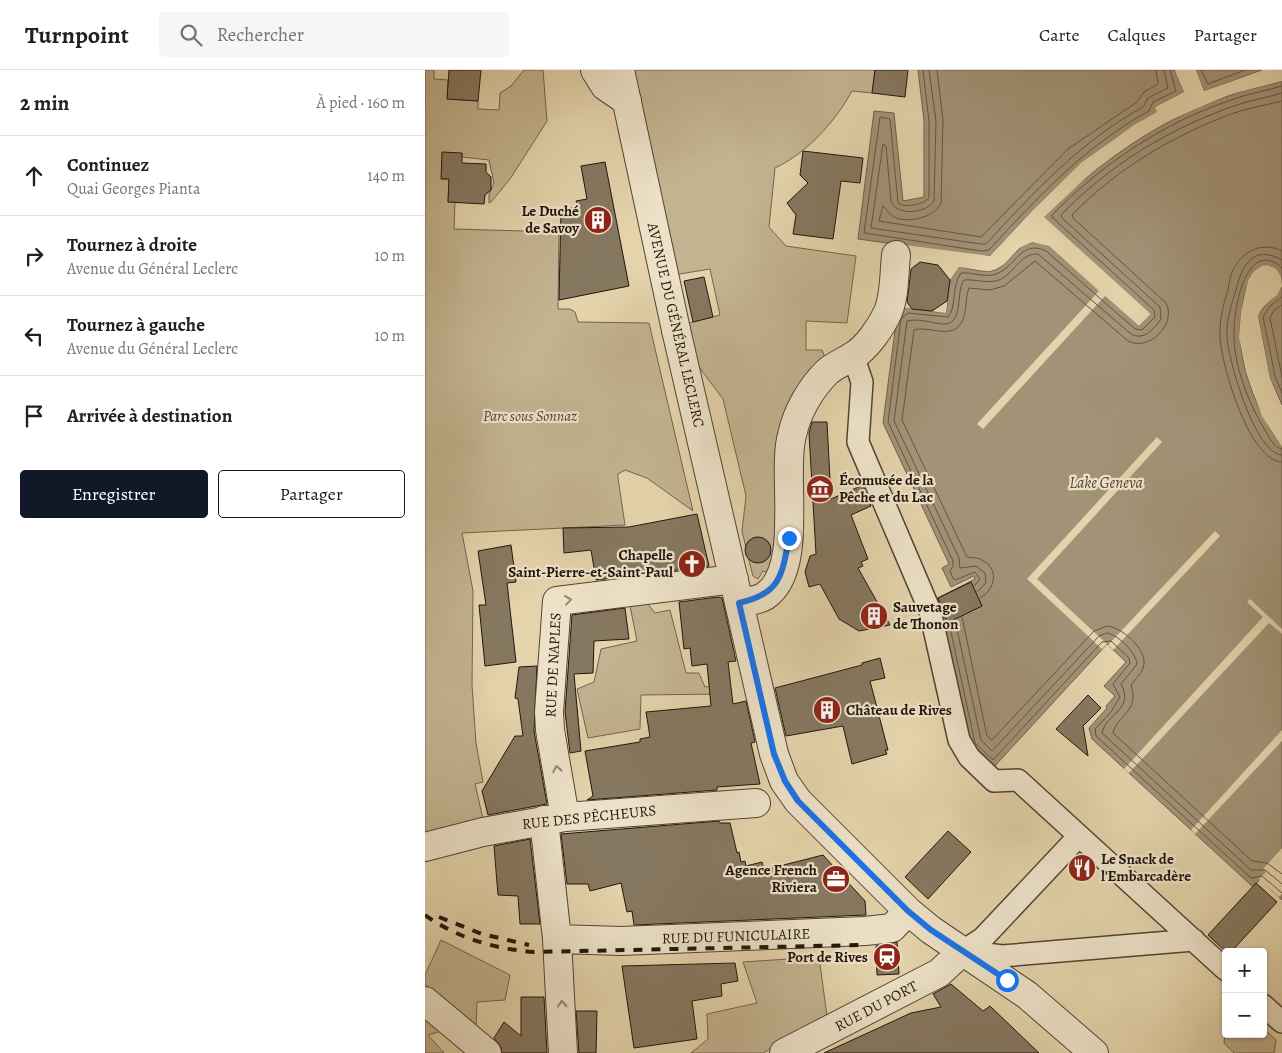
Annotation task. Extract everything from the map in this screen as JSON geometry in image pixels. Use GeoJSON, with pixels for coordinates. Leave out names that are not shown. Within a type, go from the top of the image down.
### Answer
{"type":"FeatureCollection","features":[{"type":"Feature","properties":{"kind":"street"},"geometry":{"type":"LineString","coordinates":[[595,70],[605,86],[627,102]]}},
{"type":"Feature","properties":{"kind":"street","name":"AVENUE DU GÉNÉRAL LECLERC"},"geometry":{"type":"LineString","coordinates":[[620,70],[676,330],[736,591],[774,754],[785,781],[798,801],[908,911],[1027,995],[1094,1053]]}},
{"type":"Feature","properties":{"kind":"street"},"geometry":{"type":"LineString","coordinates":[[736,591],[764,596],[773,587],[782,568],[790,520],[789,447],[798,415],[824,376],[866,345],[888,311],[896,255]]}},
{"type":"Feature","properties":{"kind":"street"},"geometry":{"type":"LineString","coordinates":[[853,356],[862,382],[858,442],[930,611],[963,750],[995,781],[1018,780],[1222,966]]}},
{"type":"Feature","properties":{"kind":"street","name":"RUE DE NAPLES"},"geometry":{"type":"LineString","coordinates":[[563,1053],[549,712],[557,601],[736,591]]}},
{"type":"Feature","properties":{"kind":"street","name":"RUE DES PÊCHEURS"},"geometry":{"type":"LineString","coordinates":[[425,847],[483,832],[554,818],[756,804]]}},
{"type":"Feature","properties":{"kind":"street"},"geometry":{"type":"LineString","coordinates":[[963,951],[983,938],[1079,836]]}},
{"type":"Feature","properties":{"kind":"street","name":"RUE DU FUNICULAIRE"},"geometry":{"type":"LineString","coordinates":[[557,939],[621,940],[865,931],[892,928],[908,911]]}},
{"type":"Feature","properties":{"kind":"street"},"geometry":{"type":"LineString","coordinates":[[963,951],[1002,956],[1194,940]]}},
{"type":"Feature","properties":{"kind":"street","name":"RUE DU PORT"},"geometry":{"type":"LineString","coordinates":[[784,1053],[939,973],[963,951]]}},
{"type":"Feature","properties":{"kind":"street"},"geometry":{"type":"LineString","coordinates":[[425,1001],[487,1053]]}},
{"type":"Feature","properties":{"kind":"street"},"geometry":{"type":"LineString","coordinates":[[1267,1009],[1282,1022]]}},
{"type":"Feature","properties":{"kind":"green space","name":"Parc sous Sonnaz"},"geometry":{"type":"Polygon","coordinates":[[[425,70],[434,70],[434,79],[448,80],[447,99],[478,101],[478,109],[499,110],[500,93],[511,86],[524,70],[543,70],[547,121],[510,179],[492,201],[489,203],[489,194],[494,183],[489,160],[462,157],[462,153],[441,179],[449,179],[448,201],[455,202],[454,229],[559,232],[558,309],[570,309],[575,312],[578,322],[649,323],[693,511],[647,478],[625,470],[618,474],[618,478],[625,525],[462,533],[473,591],[472,685],[476,743],[483,782],[475,784],[483,819],[425,835],[425,70]]]}},
{"type":"Feature","properties":{"kind":"green space"},"geometry":{"type":"Polygon","coordinates":[[[630,70],[875,70],[872,93],[852,91],[829,125],[819,136],[787,162],[775,168],[769,227],[786,246],[856,256],[847,323],[806,321],[806,350],[822,350],[826,360],[769,573],[763,571],[758,579],[753,576],[748,557],[756,562],[764,561],[769,556],[771,548],[766,540],[756,537],[749,541],[746,548],[742,531],[746,496],[723,399],[693,359],[685,324],[720,315],[710,269],[674,275],[630,70]]]}},
{"type":"Feature","properties":{"kind":"green space"},"geometry":{"type":"Polygon","coordinates":[[[629,601],[647,603],[655,613],[670,610],[686,673],[699,673],[705,687],[725,685],[725,694],[641,695],[640,729],[588,738],[577,689],[594,682],[601,649],[637,641],[629,601]]]}},
{"type":"Feature","properties":{"kind":"green space"},"geometry":{"type":"Polygon","coordinates":[[[441,940],[510,975],[505,1000],[477,1002],[476,1026],[425,984],[425,975],[441,940]]]}},
{"type":"Feature","properties":{"kind":"green space"},"geometry":{"type":"Polygon","coordinates":[[[819,957],[827,1016],[763,1053],[691,1053],[708,1039],[707,1014],[757,1003],[743,962],[819,957]]]}},
{"type":"Feature","properties":{"kind":"green space"},"geometry":{"type":"Polygon","coordinates":[[[425,1013],[445,1030],[428,1035],[444,1053],[425,1053],[425,1013]]]}},
{"type":"Feature","properties":{"kind":"green space"},"geometry":{"type":"Polygon","coordinates":[[[1267,1032],[1276,1040],[1274,1053],[1234,1053],[1224,1043],[1224,1038],[1267,1038],[1267,1032]]]}},
{"type":"Feature","properties":{"kind":"water"},"geometry":{"type":"Polygon","coordinates":[[[918,70],[1176,70],[1184,92],[1155,107],[1158,112],[1134,126],[1089,159],[1048,195],[990,256],[980,256],[858,239],[874,111],[894,113],[903,201],[924,197],[924,121],[918,70]]]}},
{"type":"Feature","properties":{"kind":"water"},"geometry":{"type":"Polygon","coordinates":[[[1196,70],[1262,70],[1204,91],[1196,70]]]}},
{"type":"Feature","properties":{"kind":"water","name":"Lake Geneva"},"geometry":{"type":"Polygon","coordinates":[[[1282,81],[1282,283],[1281,276],[1269,265],[1253,272],[1245,294],[1240,340],[1250,384],[1258,406],[1282,447],[1282,900],[1260,879],[1253,887],[1092,739],[1089,728],[1115,696],[1104,686],[1126,662],[1107,644],[993,768],[970,746],[943,619],[934,600],[975,579],[974,576],[951,587],[942,568],[949,564],[883,423],[897,315],[906,308],[946,313],[950,280],[959,267],[991,271],[1002,266],[1018,250],[1030,243],[1049,246],[1139,326],[1151,314],[1043,217],[1106,162],[1152,131],[1202,106],[1235,94],[1282,81]]]}},
{"type":"Feature","properties":{"kind":"water"},"geometry":{"type":"Polygon","coordinates":[[[1282,286],[1282,405],[1270,378],[1258,316],[1282,286]]]}},
{"type":"Feature","properties":{"kind":"pier"},"geometry":{"type":"Polygon","coordinates":[[[1176,70],[1179,70],[1186,94],[1158,108],[1159,114],[1135,127],[1082,165],[1035,211],[992,258],[905,248],[905,245],[990,256],[1081,163],[1134,125],[1157,112],[1155,107],[1184,92],[1176,70]]]}},
{"type":"Feature","properties":{"kind":"pier"},"geometry":{"type":"Polygon","coordinates":[[[1193,70],[1196,70],[1204,91],[1264,70],[1245,79],[1204,93],[1193,70]]]}},
{"type":"Feature","properties":{"kind":"pier"},"geometry":{"type":"Polygon","coordinates":[[[1282,78],[1282,81],[1228,95],[1166,122],[1128,145],[1092,172],[1044,217],[1151,314],[1139,326],[1105,296],[983,429],[977,424],[1099,291],[1049,246],[1032,242],[1017,249],[996,269],[989,271],[959,267],[950,280],[946,313],[906,308],[897,315],[904,306],[944,310],[947,279],[957,265],[995,267],[1024,242],[1041,240],[1050,244],[1139,323],[1147,314],[1042,219],[1041,216],[1090,170],[1126,143],[1165,120],[1227,93],[1282,78]]]}},
{"type":"Feature","properties":{"kind":"pier"},"geometry":{"type":"Polygon","coordinates":[[[1268,265],[1276,269],[1281,276],[1282,286],[1277,295],[1262,307],[1258,316],[1270,378],[1282,407],[1268,379],[1255,316],[1260,306],[1275,293],[1280,284],[1279,277],[1268,268],[1255,273],[1251,282],[1243,312],[1241,337],[1254,387],[1265,415],[1282,442],[1282,447],[1262,416],[1246,371],[1239,337],[1241,312],[1248,281],[1253,272],[1262,266],[1268,265]]]}},
{"type":"Feature","properties":{"kind":"pier"},"geometry":{"type":"Polygon","coordinates":[[[1157,437],[1162,442],[1037,579],[1107,644],[1102,649],[1027,579],[1157,437]]]}},
{"type":"Feature","properties":{"kind":"pier"},"geometry":{"type":"Polygon","coordinates":[[[1215,531],[1220,536],[1113,650],[1108,645],[1215,531]]]}},
{"type":"Feature","properties":{"kind":"pier"},"geometry":{"type":"Polygon","coordinates":[[[1250,599],[1282,629],[1282,634],[1269,623],[1129,773],[1124,769],[1263,617],[1247,602],[1250,599]]]}},
{"type":"Feature","properties":{"kind":"pier"},"geometry":{"type":"Polygon","coordinates":[[[1282,730],[1282,741],[1195,834],[1191,830],[1282,730]]]}},
{"type":"Feature","properties":{"kind":"pier"},"geometry":{"type":"Polygon","coordinates":[[[1282,848],[1282,894],[1279,897],[1259,879],[1266,872],[1263,869],[1282,848]]]}},
{"type":"Feature","properties":{"kind":"building"},"geometry":{"type":"Polygon","coordinates":[[[449,70],[481,70],[478,101],[447,99],[449,70]]]}},
{"type":"Feature","properties":{"kind":"building"},"geometry":{"type":"Polygon","coordinates":[[[875,70],[908,70],[905,97],[872,93],[875,70]]]}},
{"type":"Feature","properties":{"kind":"building"},"geometry":{"type":"Polygon","coordinates":[[[803,151],[863,158],[860,183],[841,181],[833,239],[793,234],[796,215],[787,203],[808,183],[800,175],[803,151]]]}},
{"type":"Feature","properties":{"kind":"building"},"geometry":{"type":"Polygon","coordinates":[[[442,152],[462,153],[462,163],[486,164],[486,172],[491,177],[491,190],[485,195],[484,204],[448,202],[449,179],[441,179],[442,152]]]}},
{"type":"Feature","properties":{"kind":"building","name":"Le Duché de Savoy"},"geometry":{"type":"Polygon","coordinates":[[[605,162],[629,286],[559,300],[561,209],[578,207],[576,201],[587,199],[581,166],[605,162]]]}},
{"type":"Feature","properties":{"kind":"building"},"geometry":{"type":"Polygon","coordinates":[[[920,262],[938,265],[950,280],[947,301],[932,311],[912,309],[907,302],[911,269],[920,262]]]}},
{"type":"Feature","properties":{"kind":"building"},"geometry":{"type":"Polygon","coordinates":[[[704,277],[713,317],[693,322],[684,281],[704,277]]]}},
{"type":"Feature","properties":{"kind":"building"},"geometry":{"type":"Polygon","coordinates":[[[812,422],[827,422],[831,499],[863,485],[871,506],[851,515],[868,559],[861,562],[863,566],[858,568],[890,625],[859,631],[839,619],[820,584],[809,587],[805,572],[810,556],[816,554],[809,433],[812,422]]]}},
{"type":"Feature","properties":{"kind":"building"},"geometry":{"type":"Polygon","coordinates":[[[697,514],[709,566],[596,580],[591,550],[564,553],[563,528],[629,527],[697,514]]]}},
{"type":"Feature","properties":{"kind":"building"},"geometry":{"type":"Polygon","coordinates":[[[758,537],[767,541],[771,550],[767,559],[758,563],[749,559],[745,550],[749,541],[758,537]]]}},
{"type":"Feature","properties":{"kind":"building"},"geometry":{"type":"Polygon","coordinates":[[[511,545],[516,582],[507,583],[516,662],[485,666],[479,605],[486,605],[478,551],[511,545]]]}},
{"type":"Feature","properties":{"kind":"building"},"geometry":{"type":"Polygon","coordinates":[[[971,582],[982,606],[947,623],[938,598],[971,582]]]}},
{"type":"Feature","properties":{"kind":"building"},"geometry":{"type":"Polygon","coordinates":[[[722,598],[736,661],[728,662],[733,704],[746,701],[755,742],[751,743],[760,784],[717,787],[717,790],[587,800],[593,796],[585,751],[640,742],[640,739],[650,737],[646,712],[711,706],[707,664],[692,666],[690,648],[684,649],[679,602],[722,598]]]}},
{"type":"Feature","properties":{"kind":"building"},"geometry":{"type":"Polygon","coordinates":[[[625,608],[629,639],[594,641],[593,673],[574,674],[581,751],[570,753],[565,712],[572,615],[625,608]]]}},
{"type":"Feature","properties":{"kind":"building","name":"Château de Rives"},"geometry":{"type":"Polygon","coordinates":[[[880,658],[885,678],[870,681],[888,750],[885,750],[887,754],[852,764],[843,726],[786,736],[775,688],[862,665],[862,663],[880,658]]]}},
{"type":"Feature","properties":{"kind":"building"},"geometry":{"type":"Polygon","coordinates":[[[537,666],[534,731],[547,804],[488,815],[482,791],[515,736],[523,736],[518,699],[515,698],[519,667],[537,666]]]}},
{"type":"Feature","properties":{"kind":"building"},"geometry":{"type":"Polygon","coordinates":[[[1088,695],[1101,708],[1083,726],[1088,756],[1056,729],[1088,695]]]}},
{"type":"Feature","properties":{"kind":"building"},"geometry":{"type":"Polygon","coordinates":[[[719,821],[720,823],[730,823],[737,853],[739,852],[741,862],[745,861],[746,866],[762,862],[764,870],[823,855],[865,901],[866,915],[634,925],[632,911],[627,912],[621,883],[590,891],[588,884],[567,884],[561,834],[719,821]]]}},
{"type":"Feature","properties":{"kind":"building"},"geometry":{"type":"Polygon","coordinates":[[[948,831],[971,852],[928,899],[905,877],[948,831]]]}},
{"type":"Feature","properties":{"kind":"building"},"geometry":{"type":"Polygon","coordinates":[[[530,839],[540,924],[520,924],[518,896],[498,895],[494,846],[530,839]]]}},
{"type":"Feature","properties":{"kind":"building"},"geometry":{"type":"Polygon","coordinates":[[[1256,883],[1277,902],[1235,948],[1222,948],[1208,935],[1256,883]]]}},
{"type":"Feature","properties":{"kind":"building","name":"Port de Rives"},"geometry":{"type":"Polygon","coordinates":[[[897,942],[899,974],[877,975],[876,946],[897,942]]]}},
{"type":"Feature","properties":{"kind":"building"},"geometry":{"type":"Polygon","coordinates":[[[735,963],[738,981],[721,984],[722,996],[692,1001],[697,1039],[634,1048],[622,966],[735,963]]]}},
{"type":"Feature","properties":{"kind":"building"},"geometry":{"type":"Polygon","coordinates":[[[951,984],[983,1011],[990,1006],[1039,1053],[824,1053],[911,1013],[941,1007],[933,994],[951,984]]]}},
{"type":"Feature","properties":{"kind":"building"},"geometry":{"type":"Polygon","coordinates":[[[521,997],[544,997],[547,1053],[502,1053],[501,1047],[494,1038],[504,1022],[521,1036],[521,997]]]}},
{"type":"Feature","properties":{"kind":"building"},"geometry":{"type":"Polygon","coordinates":[[[576,1011],[597,1011],[596,1053],[579,1053],[576,1011]]]}},
{"type":"Feature","properties":{"kind":"railway"},"geometry":{"type":"LineString","coordinates":[[425,915],[450,930],[477,941],[505,948],[534,952],[863,945]]}},
{"type":"Feature","properties":{"kind":"railway"},"geometry":{"type":"LineString","coordinates":[[439,917],[482,934],[529,945]]}},
{"type":"Feature","properties":{"kind":"place","name":"Le Duché de Savoy"},"geometry":{"type":"Point","coordinates":[598,220]}},
{"type":"Feature","properties":{"kind":"place","name":"Écomusée de la Pêche et du Lac"},"geometry":{"type":"Point","coordinates":[820,489]}},
{"type":"Feature","properties":{"kind":"place","name":"Chapelle Saint-Pierre-et-Saint-Paul"},"geometry":{"type":"Point","coordinates":[692,564]}},
{"type":"Feature","properties":{"kind":"place","name":"Sauvetage de Thonon"},"geometry":{"type":"Point","coordinates":[874,616]}},
{"type":"Feature","properties":{"kind":"place","name":"Château de Rives"},"geometry":{"type":"Point","coordinates":[827,710]}},
{"type":"Feature","properties":{"kind":"place","name":"Le Snack de l'Embarcadère"},"geometry":{"type":"Point","coordinates":[1082,868]}},
{"type":"Feature","properties":{"kind":"place","name":"Agence French Riviera"},"geometry":{"type":"Point","coordinates":[836,879]}},
{"type":"Feature","properties":{"kind":"place","name":"Port de Rives"},"geometry":{"type":"Point","coordinates":[887,957]}},
{"type":"Feature","properties":{"kind":"route"},"geometry":{"type":"LineString","coordinates":[[789,538],[782,568],[773,587],[758,599],[739,603],[774,754],[785,781],[798,801],[908,911],[931,930],[1007,980]]}}]}
